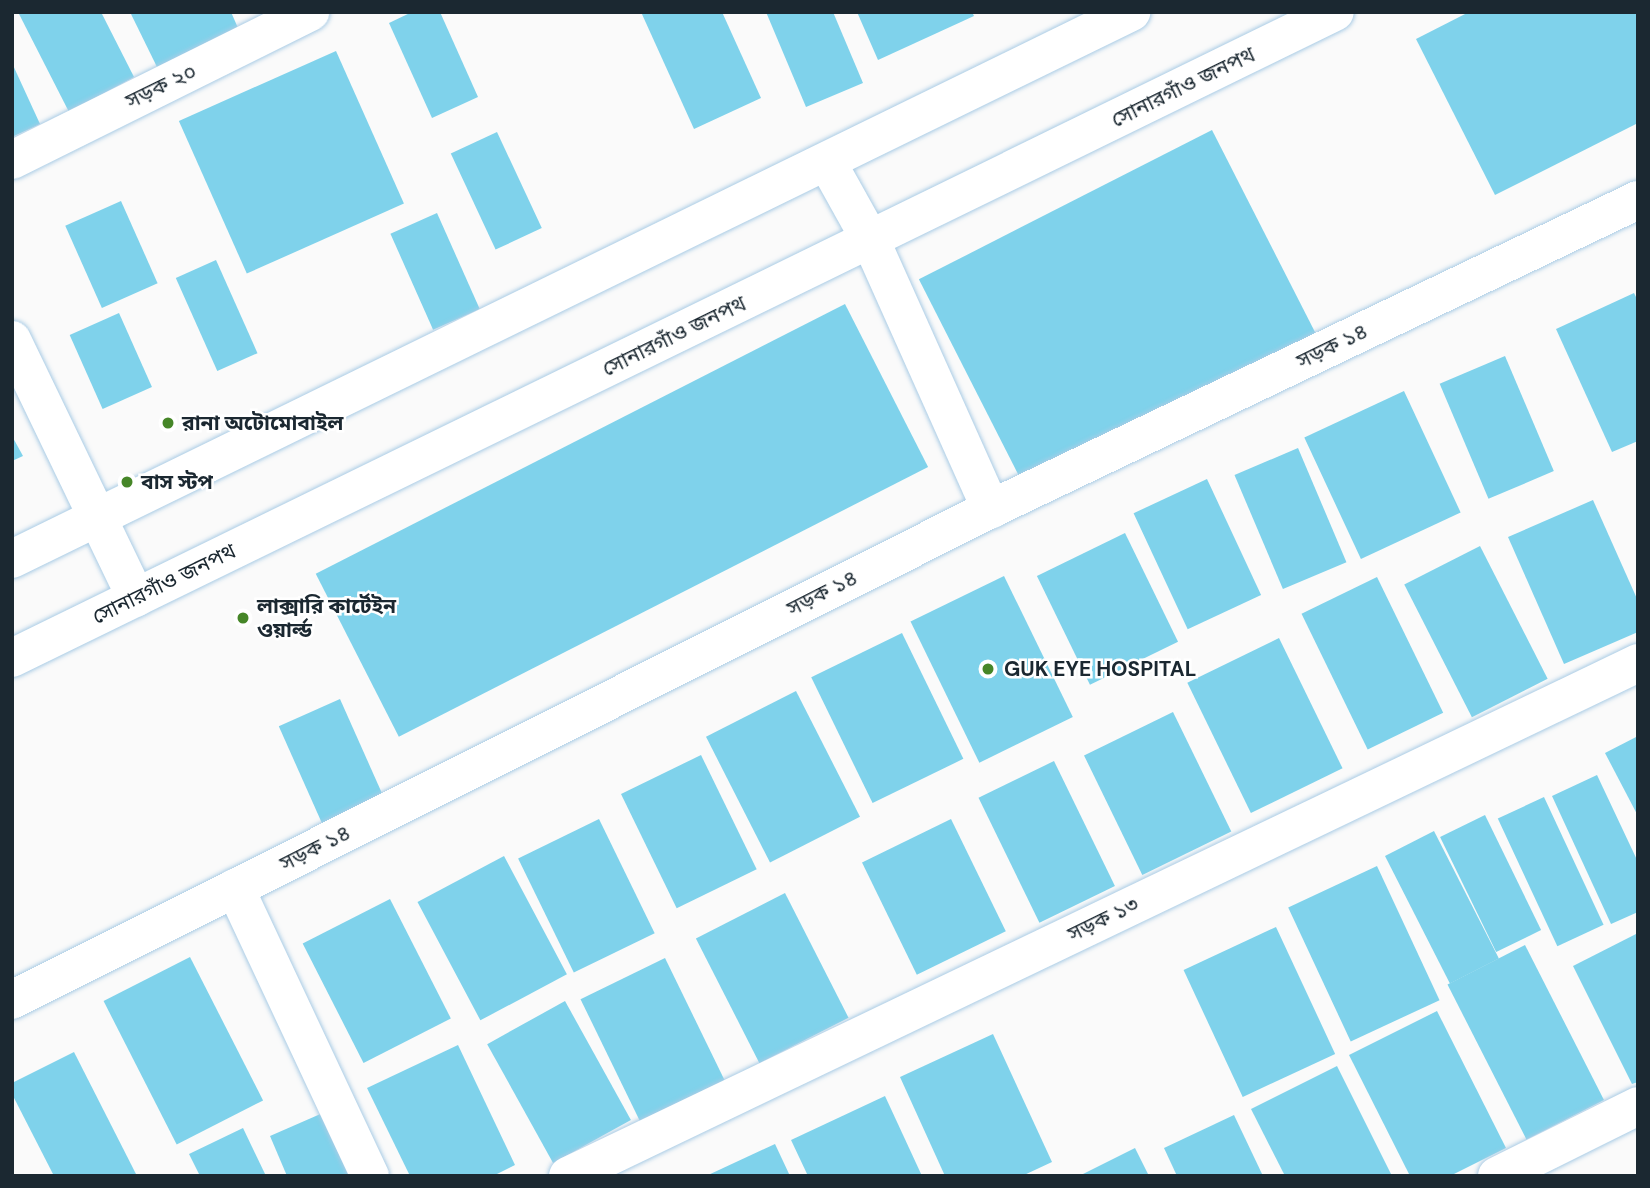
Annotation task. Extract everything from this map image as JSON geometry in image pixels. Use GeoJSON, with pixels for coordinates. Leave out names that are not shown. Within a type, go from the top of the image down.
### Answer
{"type":"FeatureCollection","features":[{"type":"Feature","properties":{"kind":"street","name":"সড়ক ২০"},"geometry":{"type":"LineString","coordinates":[[12,160],[310,12]]}},
{"type":"Feature","properties":{"kind":"street"},"geometry":{"type":"LineString","coordinates":[[12,559],[1131,12]]}},
{"type":"Feature","properties":{"kind":"street","name":"সোনারগাঁও জনপথ"},"geometry":{"type":"LineString","coordinates":[[12,658],[871,241],[1335,12]]}},
{"type":"Feature","properties":{"kind":"street"},"geometry":{"type":"LineString","coordinates":[[827,162],[871,241],[991,509]]}},
{"type":"Feature","properties":{"kind":"street","name":"সড়ক ১৪"},"geometry":{"type":"LineString","coordinates":[[12,1000],[991,509],[1638,200]]}},
{"type":"Feature","properties":{"kind":"street"},"geometry":{"type":"LineString","coordinates":[[12,340],[136,598]]}},
{"type":"Feature","properties":{"kind":"street","name":"সড়ক ১৩"},"geometry":{"type":"LineString","coordinates":[[568,1176],[1638,663]]}},
{"type":"Feature","properties":{"kind":"street"},"geometry":{"type":"LineString","coordinates":[[235,888],[370,1176]]}},
{"type":"Feature","properties":{"kind":"street"},"geometry":{"type":"LineString","coordinates":[[1497,1176],[1638,1106]]}},
{"type":"Feature","properties":{"kind":"building"},"geometry":{"type":"Polygon","coordinates":[[[18,12],[101,12],[134,77],[69,112],[18,12]]]}},
{"type":"Feature","properties":{"kind":"building"},"geometry":{"type":"Polygon","coordinates":[[[130,12],[231,12],[238,28],[157,67],[130,12]]]}},
{"type":"Feature","properties":{"kind":"building"},"geometry":{"type":"Polygon","coordinates":[[[412,12],[440,12],[478,97],[432,118],[389,23],[412,12]]]}},
{"type":"Feature","properties":{"kind":"building"},"geometry":{"type":"Polygon","coordinates":[[[641,12],[722,12],[761,98],[694,129],[641,12]]]}},
{"type":"Feature","properties":{"kind":"building"},"geometry":{"type":"Polygon","coordinates":[[[766,12],[833,12],[863,83],[806,107],[766,12]]]}},
{"type":"Feature","properties":{"kind":"building"},"geometry":{"type":"Polygon","coordinates":[[[857,12],[972,12],[974,16],[878,60],[857,12]]]}},
{"type":"Feature","properties":{"kind":"building"},"geometry":{"type":"Polygon","coordinates":[[[1469,12],[1638,12],[1638,123],[1495,195],[1416,39],[1469,12]]]}},
{"type":"Feature","properties":{"kind":"building"},"geometry":{"type":"Polygon","coordinates":[[[336,51],[404,204],[247,274],[179,121],[336,51]]]}},
{"type":"Feature","properties":{"kind":"building"},"geometry":{"type":"Polygon","coordinates":[[[12,63],[40,124],[12,137],[12,63]]]}},
{"type":"Feature","properties":{"kind":"building"},"geometry":{"type":"Polygon","coordinates":[[[1212,130],[1317,336],[1024,485],[919,279],[1212,130]]]}},
{"type":"Feature","properties":{"kind":"building"},"geometry":{"type":"Polygon","coordinates":[[[497,132],[542,228],[496,250],[451,154],[497,132]]]}},
{"type":"Feature","properties":{"kind":"building"},"geometry":{"type":"Polygon","coordinates":[[[121,201],[158,283],[102,308],[65,226],[121,201]]]}},
{"type":"Feature","properties":{"kind":"building"},"geometry":{"type":"Polygon","coordinates":[[[437,213],[480,309],[433,330],[390,234],[437,213]]]}},
{"type":"Feature","properties":{"kind":"building"},"geometry":{"type":"Polygon","coordinates":[[[216,260],[257,353],[217,371],[176,278],[216,260]]]}},
{"type":"Feature","properties":{"kind":"building"},"geometry":{"type":"Polygon","coordinates":[[[1634,293],[1638,301],[1638,441],[1612,452],[1556,329],[1634,293]]]}},
{"type":"Feature","properties":{"kind":"building"},"geometry":{"type":"Polygon","coordinates":[[[845,304],[928,467],[399,737],[316,574],[845,304]]]}},
{"type":"Feature","properties":{"kind":"building"},"geometry":{"type":"Polygon","coordinates":[[[119,313],[152,387],[103,409],[70,335],[119,313]]]}},
{"type":"Feature","properties":{"kind":"building"},"geometry":{"type":"Polygon","coordinates":[[[1505,356],[1554,471],[1488,499],[1440,384],[1505,356]]]}},
{"type":"Feature","properties":{"kind":"building"},"geometry":{"type":"Polygon","coordinates":[[[1404,391],[1461,512],[1361,559],[1304,437],[1404,391]]]}},
{"type":"Feature","properties":{"kind":"building"},"geometry":{"type":"Polygon","coordinates":[[[12,436],[23,456],[12,461],[12,436]]]}},
{"type":"Feature","properties":{"kind":"building"},"geometry":{"type":"Polygon","coordinates":[[[1298,448],[1346,562],[1283,589],[1234,475],[1298,448]]]}},
{"type":"Feature","properties":{"kind":"building"},"geometry":{"type":"Polygon","coordinates":[[[1207,479],[1261,595],[1188,629],[1134,513],[1207,479]]]}},
{"type":"Feature","properties":{"kind":"building"},"geometry":{"type":"Polygon","coordinates":[[[1593,500],[1638,601],[1638,632],[1564,664],[1508,537],[1593,500]]]}},
{"type":"Feature","properties":{"kind":"building"},"geometry":{"type":"Polygon","coordinates":[[[1125,533],[1178,642],[1090,685],[1037,576],[1125,533]]]}},
{"type":"Feature","properties":{"kind":"building"},"geometry":{"type":"Polygon","coordinates":[[[1480,546],[1548,679],[1472,717],[1404,585],[1480,546]]]}},
{"type":"Feature","properties":{"kind":"building"},"geometry":{"type":"Polygon","coordinates":[[[1004,576],[1073,717],[979,763],[911,622],[1004,576]]]}},
{"type":"Feature","properties":{"kind":"building"},"geometry":{"type":"Polygon","coordinates":[[[1377,577],[1443,713],[1368,750],[1302,614],[1377,577]]]}},
{"type":"Feature","properties":{"kind":"building"},"geometry":{"type":"Polygon","coordinates":[[[902,633],[963,759],[873,803],[811,677],[902,633]]]}},
{"type":"Feature","properties":{"kind":"building"},"geometry":{"type":"Polygon","coordinates":[[[1279,638],[1343,768],[1251,813],[1187,683],[1279,638]]]}},
{"type":"Feature","properties":{"kind":"building"},"geometry":{"type":"Polygon","coordinates":[[[796,691],[860,817],[770,862],[706,737],[796,691]]]}},
{"type":"Feature","properties":{"kind":"building"},"geometry":{"type":"Polygon","coordinates":[[[340,699],[384,797],[322,824],[279,726],[340,699]]]}},
{"type":"Feature","properties":{"kind":"building"},"geometry":{"type":"Polygon","coordinates":[[[1173,712],[1231,832],[1142,875],[1084,755],[1173,712]]]}},
{"type":"Feature","properties":{"kind":"building"},"geometry":{"type":"Polygon","coordinates":[[[1638,736],[1638,816],[1605,753],[1638,736]]]}},
{"type":"Feature","properties":{"kind":"building"},"geometry":{"type":"Polygon","coordinates":[[[701,755],[757,869],[677,908],[621,794],[701,755]]]}},
{"type":"Feature","properties":{"kind":"building"},"geometry":{"type":"Polygon","coordinates":[[[1054,761],[1115,886],[1039,923],[979,798],[1054,761]]]}},
{"type":"Feature","properties":{"kind":"building"},"geometry":{"type":"Polygon","coordinates":[[[1597,775],[1638,862],[1638,912],[1611,924],[1552,796],[1597,775]]]}},
{"type":"Feature","properties":{"kind":"building"},"geometry":{"type":"Polygon","coordinates":[[[1544,797],[1604,925],[1557,946],[1498,819],[1544,797]]]}},
{"type":"Feature","properties":{"kind":"building"},"geometry":{"type":"Polygon","coordinates":[[[1485,815],[1541,930],[1496,952],[1440,837],[1485,815]]]}},
{"type":"Feature","properties":{"kind":"building"},"geometry":{"type":"Polygon","coordinates":[[[599,819],[655,933],[574,973],[518,858],[599,819]]]}},
{"type":"Feature","properties":{"kind":"building"},"geometry":{"type":"Polygon","coordinates":[[[951,819],[1006,931],[917,975],[862,862],[951,819]]]}},
{"type":"Feature","properties":{"kind":"building"},"geometry":{"type":"Polygon","coordinates":[[[1434,831],[1499,958],[1450,983],[1385,856],[1434,831]]]}},
{"type":"Feature","properties":{"kind":"building"},"geometry":{"type":"Polygon","coordinates":[[[504,856],[567,974],[480,1020],[417,902],[504,856]]]}},
{"type":"Feature","properties":{"kind":"building"},"geometry":{"type":"Polygon","coordinates":[[[1377,866],[1440,1000],[1351,1042],[1288,907],[1377,866]]]}},
{"type":"Feature","properties":{"kind":"building"},"geometry":{"type":"Polygon","coordinates":[[[785,893],[849,1018],[759,1063],[696,938],[785,893]]]}},
{"type":"Feature","properties":{"kind":"building"},"geometry":{"type":"Polygon","coordinates":[[[390,899],[451,1018],[364,1063],[303,943],[390,899]]]}},
{"type":"Feature","properties":{"kind":"building"},"geometry":{"type":"Polygon","coordinates":[[[1276,927],[1335,1054],[1243,1097],[1184,970],[1276,927]]]}},
{"type":"Feature","properties":{"kind":"building"},"geometry":{"type":"Polygon","coordinates":[[[1638,933],[1638,1082],[1632,1084],[1573,966],[1638,933]]]}},
{"type":"Feature","properties":{"kind":"building"},"geometry":{"type":"Polygon","coordinates":[[[1525,945],[1604,1100],[1526,1140],[1447,984],[1525,945]]]}},
{"type":"Feature","properties":{"kind":"building"},"geometry":{"type":"Polygon","coordinates":[[[190,957],[263,1100],[177,1144],[104,1001],[190,957]]]}},
{"type":"Feature","properties":{"kind":"building"},"geometry":{"type":"Polygon","coordinates":[[[665,958],[726,1083],[641,1124],[581,999],[665,958]]]}},
{"type":"Feature","properties":{"kind":"building"},"geometry":{"type":"Polygon","coordinates":[[[565,1001],[631,1120],[553,1163],[487,1044],[565,1001]]]}},
{"type":"Feature","properties":{"kind":"building"},"geometry":{"type":"Polygon","coordinates":[[[1437,1011],[1506,1148],[1450,1176],[1410,1176],[1349,1055],[1437,1011]]]}},
{"type":"Feature","properties":{"kind":"building"},"geometry":{"type":"Polygon","coordinates":[[[993,1034],[1052,1162],[1022,1176],[945,1176],[900,1077],[993,1034]]]}},
{"type":"Feature","properties":{"kind":"building"},"geometry":{"type":"Polygon","coordinates":[[[458,1045],[515,1165],[493,1176],[410,1176],[367,1088],[458,1045]]]}},
{"type":"Feature","properties":{"kind":"building"},"geometry":{"type":"Polygon","coordinates":[[[74,1052],[137,1176],[54,1176],[12,1094],[12,1083],[74,1052]]]}},
{"type":"Feature","properties":{"kind":"building"},"geometry":{"type":"Polygon","coordinates":[[[1337,1066],[1392,1176],[1285,1176],[1251,1109],[1337,1066]]]}},
{"type":"Feature","properties":{"kind":"building"},"geometry":{"type":"Polygon","coordinates":[[[885,1096],[922,1176],[808,1176],[791,1140],[885,1096]]]}},
{"type":"Feature","properties":{"kind":"building"},"geometry":{"type":"Polygon","coordinates":[[[325,1112],[353,1176],[287,1176],[270,1136],[325,1112]]]}},
{"type":"Feature","properties":{"kind":"building"},"geometry":{"type":"Polygon","coordinates":[[[1234,1115],[1263,1176],[1177,1176],[1164,1148],[1234,1115]]]}},
{"type":"Feature","properties":{"kind":"building"},"geometry":{"type":"Polygon","coordinates":[[[243,1128],[266,1176],[200,1176],[189,1154],[243,1128]]]}},
{"type":"Feature","properties":{"kind":"building"},"geometry":{"type":"Polygon","coordinates":[[[775,1144],[790,1176],[706,1176],[775,1144]]]}},
{"type":"Feature","properties":{"kind":"building"},"geometry":{"type":"Polygon","coordinates":[[[1135,1148],[1149,1176],[1079,1176],[1135,1148]]]}},
{"type":"Feature","properties":{"kind":"place","name":"রানা অটোমোবাইল"},"geometry":{"type":"Point","coordinates":[168,423]}},
{"type":"Feature","properties":{"kind":"place","name":"বাস স্টপ"},"geometry":{"type":"Point","coordinates":[127,482]}},
{"type":"Feature","properties":{"kind":"place","name":"লাক্সারি কার্টেইন ওয়ার্ল্ড"},"geometry":{"type":"Point","coordinates":[243,618]}},
{"type":"Feature","properties":{"kind":"place","name":"GUK EYE HOSPITAL"},"geometry":{"type":"Point","coordinates":[988,669]}}]}
